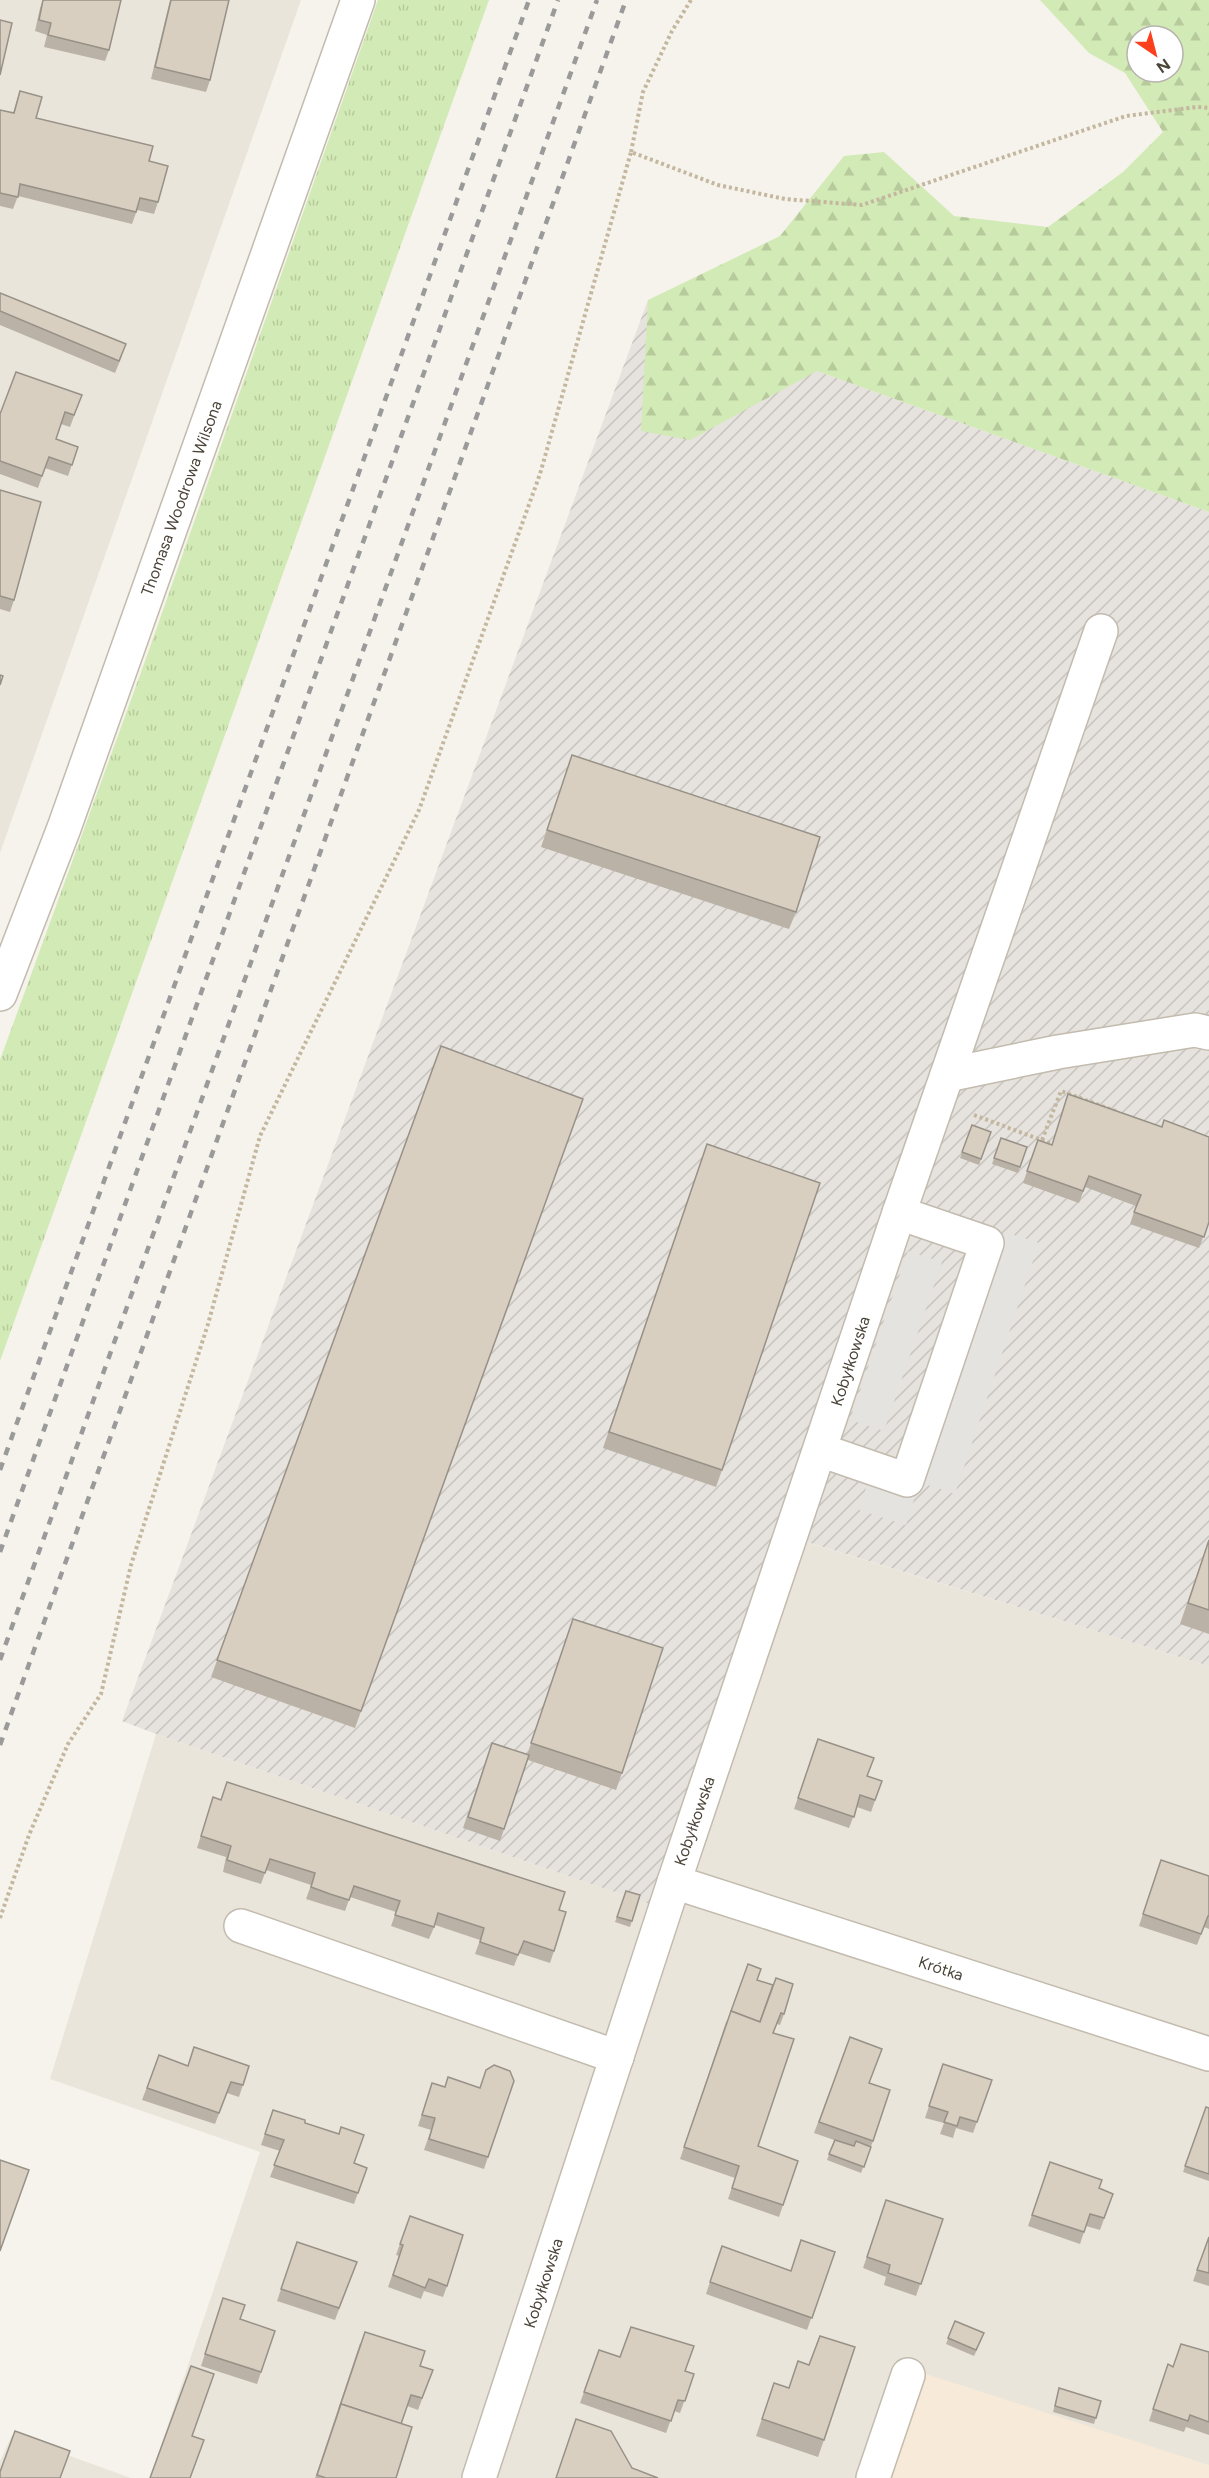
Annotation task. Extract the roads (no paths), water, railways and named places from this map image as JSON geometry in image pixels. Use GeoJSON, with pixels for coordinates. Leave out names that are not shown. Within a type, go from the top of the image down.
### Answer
{"type":"FeatureCollection","features":[{"type":"Feature","properties":{"kind":"street","name":"Thomasa Woodrowa Wilsona"},"geometry":{"type":"LineString","coordinates":[[0,994],[76,795],[358,0]]}},
{"type":"Feature","properties":{"kind":"street","name":"Kobyłkowska"},"geometry":{"type":"LineString","coordinates":[[479,2478],[674,1882],[899,1213],[1101,631]]}},
{"type":"Feature","properties":{"kind":"street"},"geometry":{"type":"LineString","coordinates":[[947,1075],[1092,1046],[1195,1030],[1209,1033]]}},
{"type":"Feature","properties":{"kind":"street"},"geometry":{"type":"LineString","coordinates":[[820,1450],[907,1480],[987,1242],[899,1213]]}},
{"type":"Feature","properties":{"kind":"street","name":"Krótka"},"geometry":{"type":"LineString","coordinates":[[674,1882],[1209,2054]]}},
{"type":"Feature","properties":{"kind":"street"},"geometry":{"type":"LineString","coordinates":[[241,1926],[617,2057]]}},
{"type":"Feature","properties":{"kind":"street"},"geometry":{"type":"LineString","coordinates":[[873,2478],[908,2375]]}},
{"type":"Feature","properties":{"kind":"railway"},"geometry":{"type":"LineString","coordinates":[[0,1470],[529,0]]}},
{"type":"Feature","properties":{"kind":"railway"},"geometry":{"type":"LineString","coordinates":[[0,1552],[558,0]]}},
{"type":"Feature","properties":{"kind":"railway"},"geometry":{"type":"LineString","coordinates":[[0,1660],[597,0]]}},
{"type":"Feature","properties":{"kind":"railway"},"geometry":{"type":"LineString","coordinates":[[0,1745],[626,0]]}}]}
